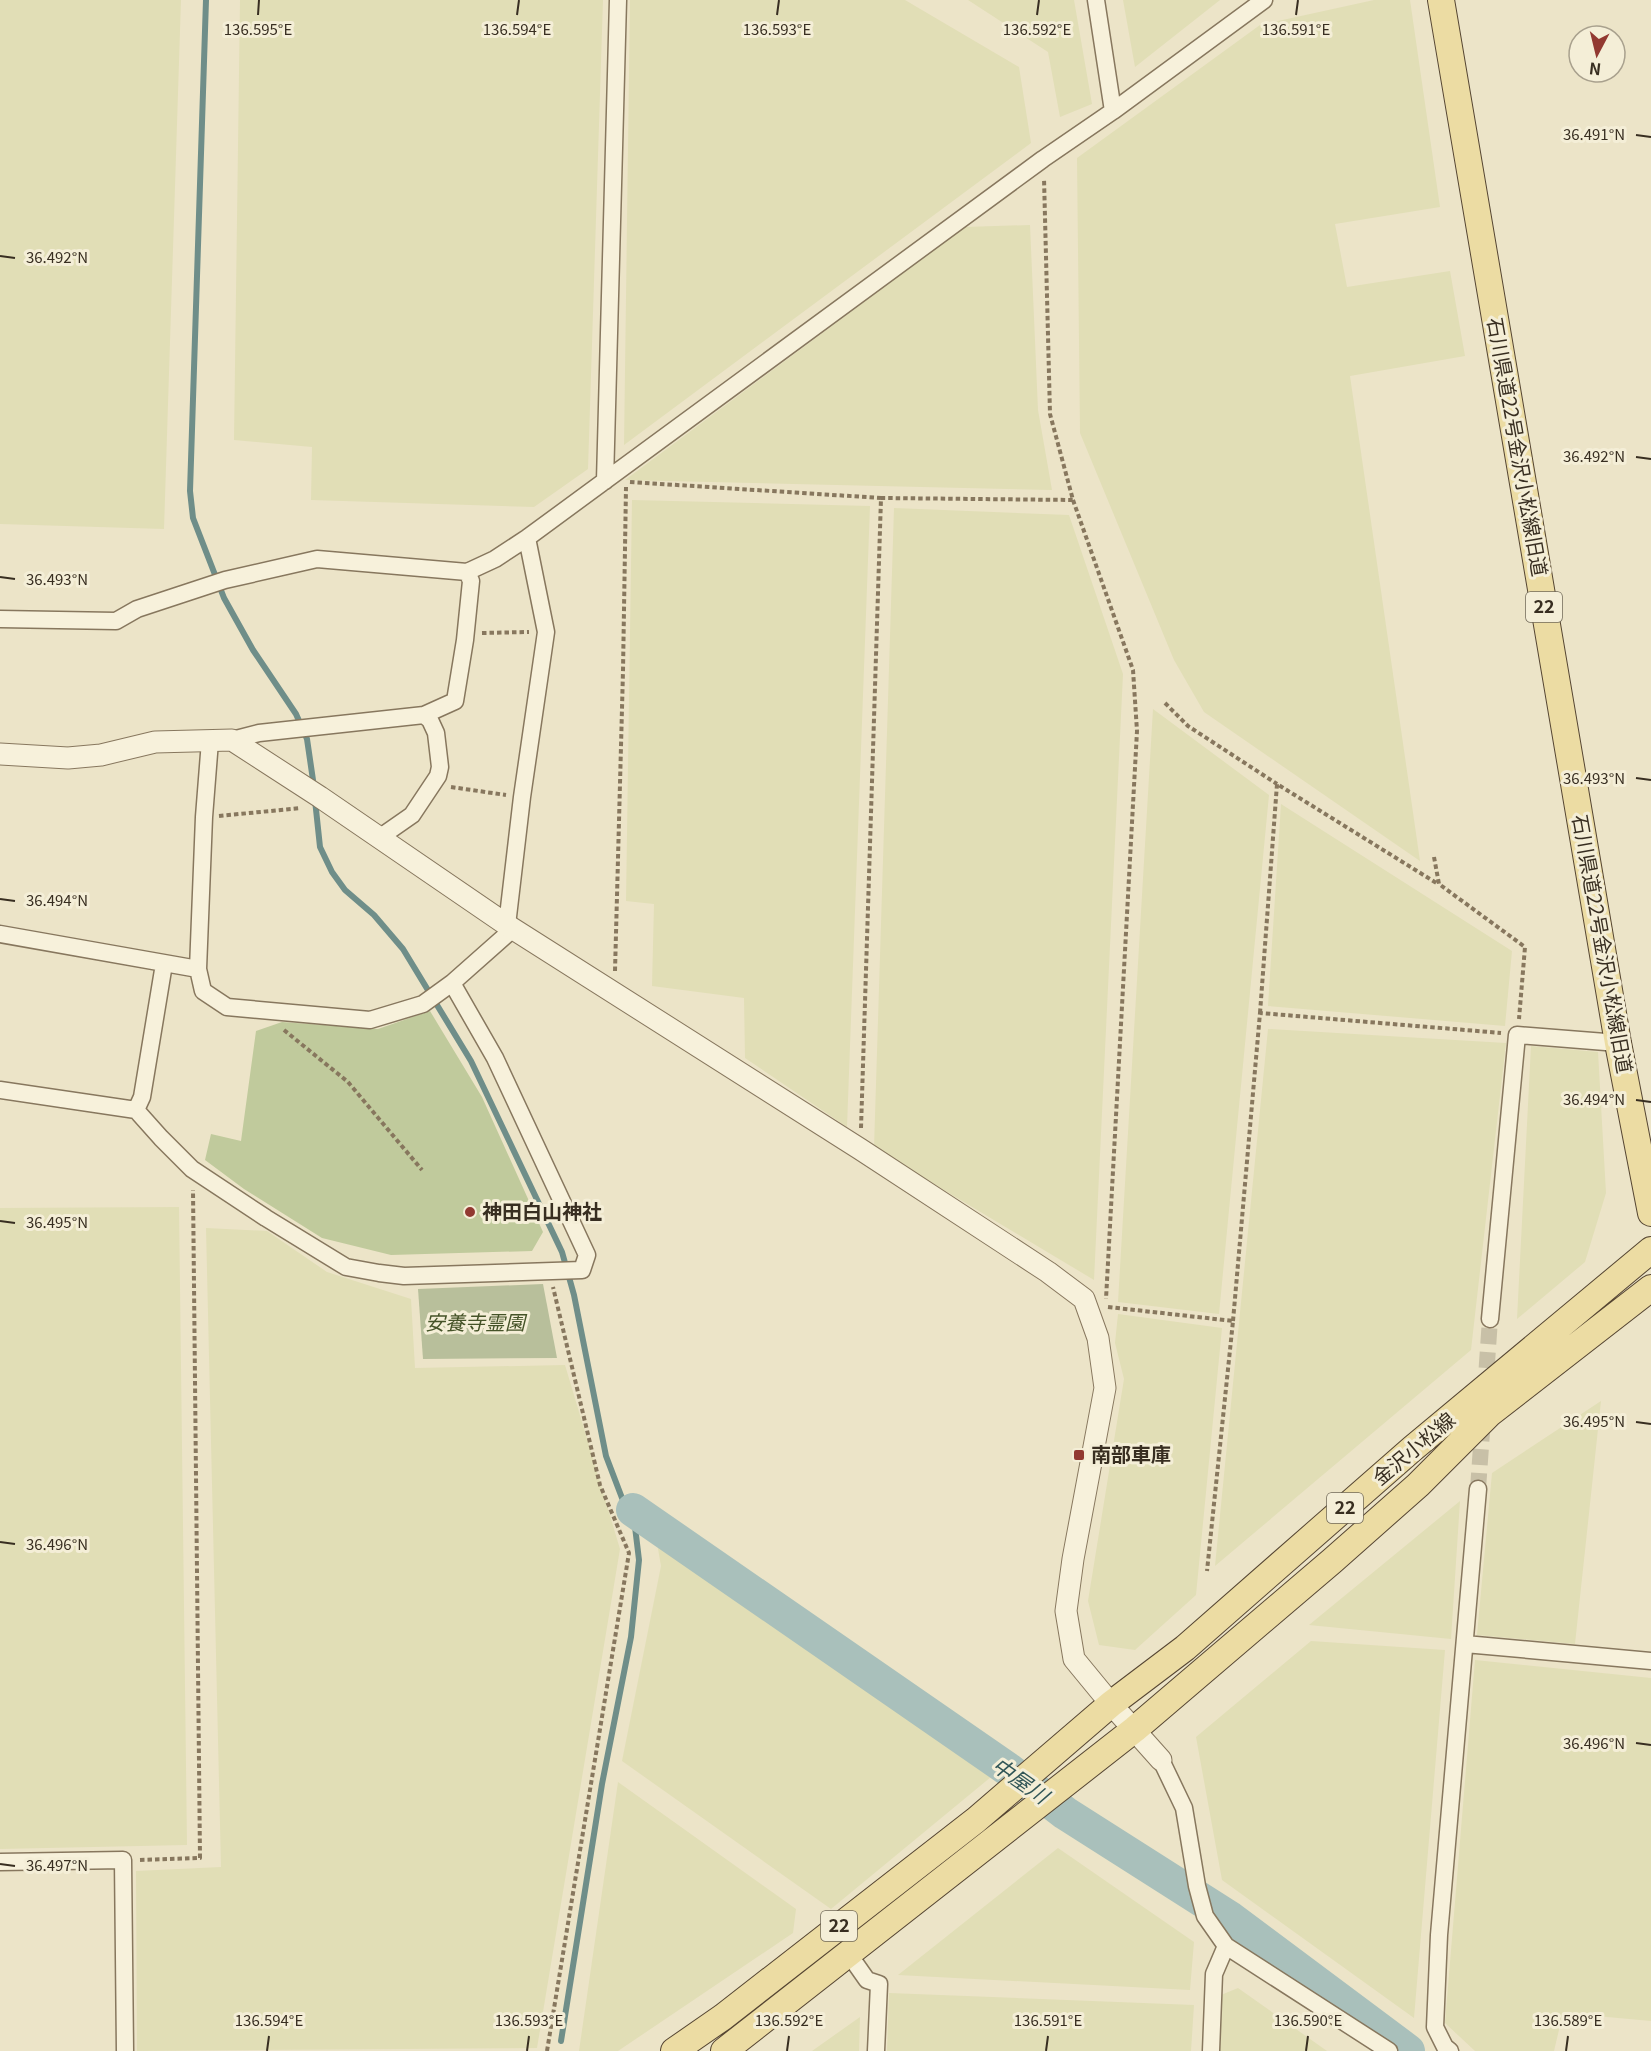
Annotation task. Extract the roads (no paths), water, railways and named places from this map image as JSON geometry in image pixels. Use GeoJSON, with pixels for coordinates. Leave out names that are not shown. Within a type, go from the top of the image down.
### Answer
{"type":"FeatureCollection","features":[{"type":"Feature","properties":{"kind":"main road","name":"石川県道22号金沢小松線旧道"},"geometry":{"type":"LineString","coordinates":[[1441,0],[1618,1043],[1651,1213]]}},
{"type":"Feature","properties":{"kind":"main road","name":"金沢小松線"},"geometry":{"type":"LineString","coordinates":[[674,2051],[732,2009],[976,1820],[1111,1704],[1185,1648],[1412,1449],[1651,1250]]}},
{"type":"Feature","properties":{"kind":"main road","name":"金沢小松線"},"geometry":{"type":"LineString","coordinates":[[848,1953],[1135,1730],[1418,1485],[1489,1414],[1651,1288]]}},
{"type":"Feature","properties":{"kind":"main road","name":"22"},"geometry":{"type":"LineString","coordinates":[[724,2051],[848,1953]]}},
{"type":"Feature","properties":{"kind":"street"},"geometry":{"type":"LineString","coordinates":[[605,481],[618,0]]}},
{"type":"Feature","properties":{"kind":"street"},"geometry":{"type":"LineString","coordinates":[[1096,0],[1113,111]]}},
{"type":"Feature","properties":{"kind":"street"},"geometry":{"type":"LineString","coordinates":[[0,619],[116,621],[137,609],[217,582],[317,559],[467,572],[495,559],[527,538],[1043,159],[1113,111],[1264,0]]}},
{"type":"Feature","properties":{"kind":"street"},"geometry":{"type":"LineString","coordinates":[[210,741],[204,817],[198,969],[203,991],[227,1007],[370,1020],[423,1004],[510,927],[522,797],[546,632],[527,538]]}},
{"type":"Feature","properties":{"kind":"street"},"geometry":{"type":"LineString","coordinates":[[0,754],[68,758],[101,756],[155,742],[232,740],[302,728],[424,715],[454,701],[466,633],[471,581],[467,572]]}},
{"type":"Feature","properties":{"kind":"street"},"geometry":{"type":"LineString","coordinates":[[379,838],[412,815],[438,776],[436,733],[430,720],[424,715]]}},
{"type":"Feature","properties":{"kind":"street"},"geometry":{"type":"LineString","coordinates":[[232,740],[510,927],[860,1149],[1048,1272],[1084,1299],[1098,1338],[1105,1388],[1073,1559],[1066,1611],[1074,1659],[1161,1760],[1184,1808],[1197,1886],[1205,1916],[1226,1946],[1389,2051]]}},
{"type":"Feature","properties":{"kind":"street"},"geometry":{"type":"LineString","coordinates":[[0,934],[198,969]]}},
{"type":"Feature","properties":{"kind":"street"},"geometry":{"type":"LineString","coordinates":[[136,1110],[142,1097],[164,964]]}},
{"type":"Feature","properties":{"kind":"street"},"geometry":{"type":"LineString","coordinates":[[0,1090],[136,1110],[192,1168],[266,1218],[346,1267],[404,1276],[582,1270],[587,1255],[495,1058],[446,986]]}},
{"type":"Feature","properties":{"kind":"street"},"geometry":{"type":"LineString","coordinates":[[1490,1319],[1518,1035],[1618,1043]]}},
{"type":"Feature","properties":{"kind":"street"},"geometry":{"type":"LineString","coordinates":[[1450,2051],[1445,2047],[1435,2027],[1439,1935],[1478,1489]]}},
{"type":"Feature","properties":{"kind":"street"},"geometry":{"type":"LineString","coordinates":[[1465,1644],[1651,1661]]}},
{"type":"Feature","properties":{"kind":"street"},"geometry":{"type":"LineString","coordinates":[[0,1862],[123,1860],[125,2051]]}},
{"type":"Feature","properties":{"kind":"street"},"geometry":{"type":"LineString","coordinates":[[1211,2051],[1214,1974],[1226,1946]]}},
{"type":"Feature","properties":{"kind":"street"},"geometry":{"type":"LineString","coordinates":[[848,1953],[867,1980],[879,1984],[876,2051]]}},
{"type":"Feature","properties":{"kind":"waterway"},"geometry":{"type":"LineString","coordinates":[[206,0],[190,491],[193,518],[224,598],[253,650],[296,714],[307,739],[314,787]]}},
{"type":"Feature","properties":{"kind":"waterway"},"geometry":{"type":"LineString","coordinates":[[315,800],[320,847],[332,872],[345,890],[374,915],[403,949],[471,1061],[562,1252],[574,1295],[606,1456],[622,1498],[633,1510],[639,1560],[631,1637],[602,1784],[561,2041]]}},
{"type":"Feature","properties":{"kind":"waterway","name":"中屋川"},"geometry":{"type":"LineString","coordinates":[[633,1510],[1009,1770],[1065,1813],[1230,1918],[1408,2051]]}},
{"type":"Feature","properties":{"kind":"tunnel"},"geometry":{"type":"LineString","coordinates":[[1485,1392],[1490,1319]]}},
{"type":"Feature","properties":{"kind":"tunnel"},"geometry":{"type":"LineString","coordinates":[[1478,1489],[1483,1418]]}},
{"type":"Feature","properties":{"kind":"place","name":"神田白山神社"},"geometry":{"type":"Point","coordinates":[470,1212]}},
{"type":"Feature","properties":{"kind":"place","name":"南部車庫"},"geometry":{"type":"Point","coordinates":[1079,1455]}},
{"type":"Feature","properties":{"kind":"park label","name":"安養寺霊園"},"geometry":{"type":"Point","coordinates":[475,1323]}}]}
